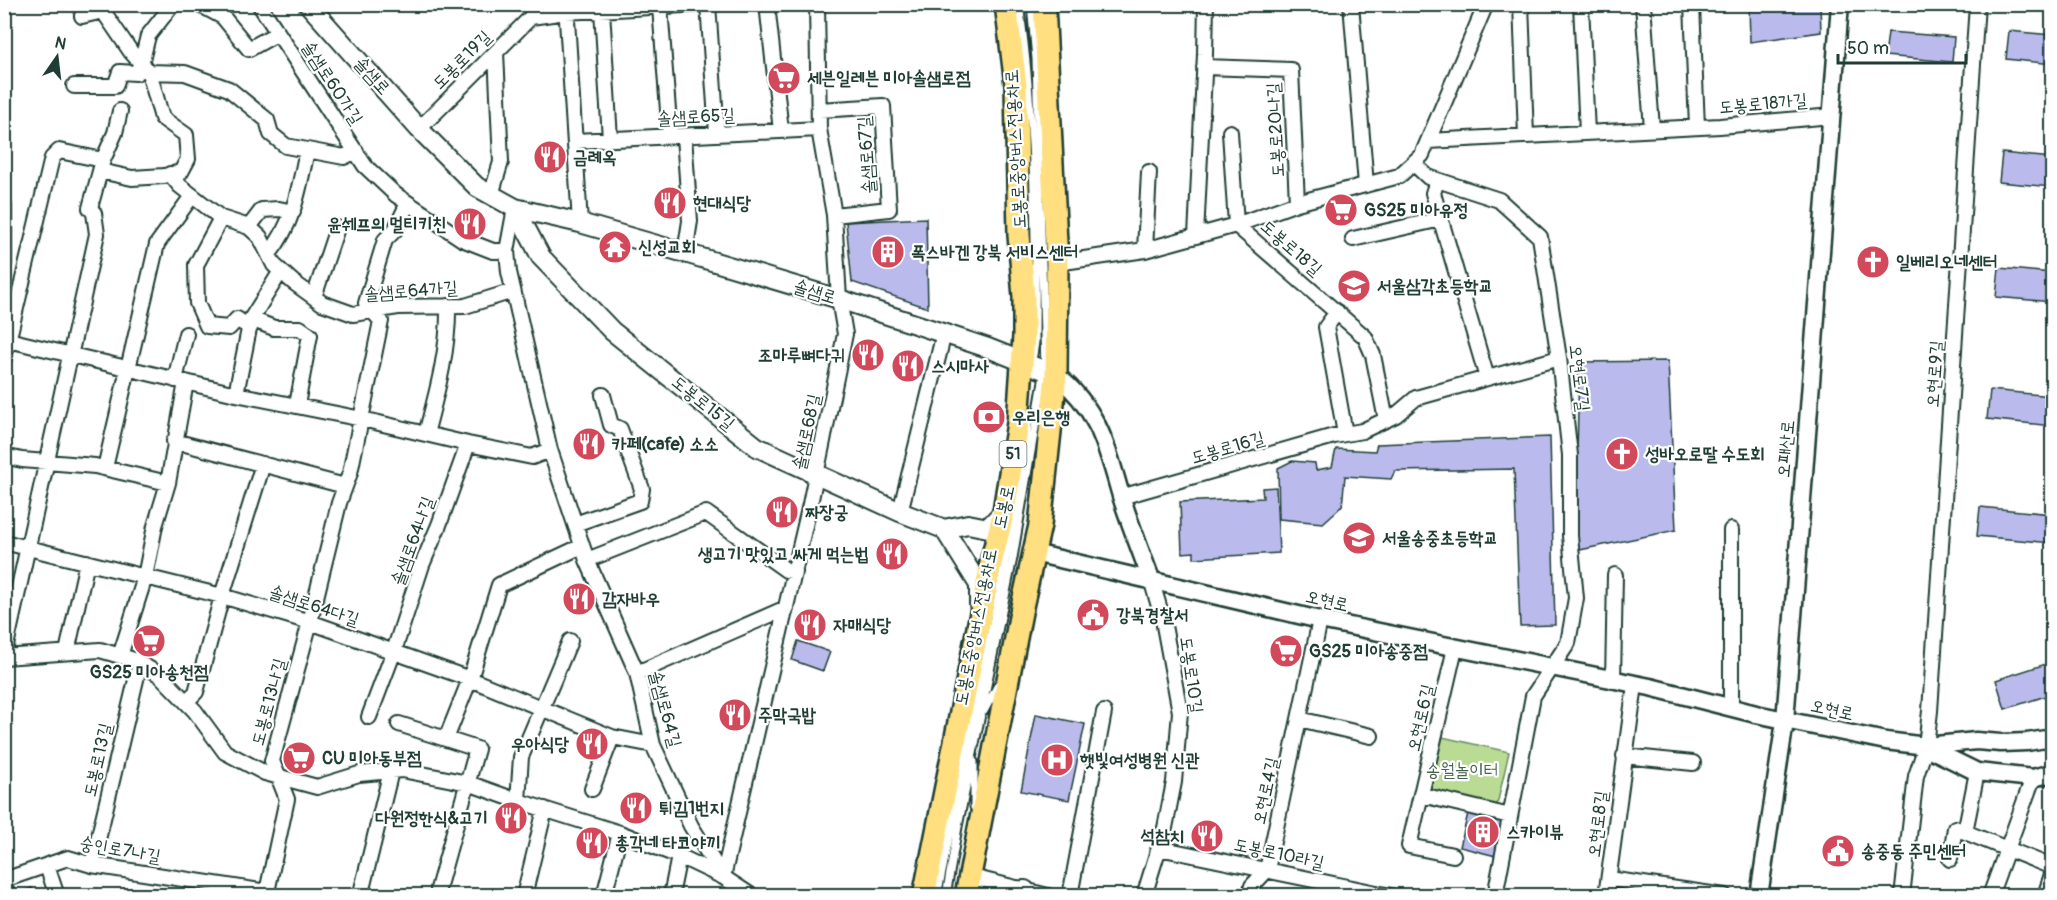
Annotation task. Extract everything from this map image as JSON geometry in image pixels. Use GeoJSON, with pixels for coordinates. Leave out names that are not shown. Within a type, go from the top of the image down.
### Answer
{"type":"FeatureCollection","features":[{"type":"Feature","properties":{"kind":"main road","name":"솔샘로"},"geometry":{"type":"LineString","coordinates":[[308,4],[419,129],[477,187],[515,208],[685,253],[839,299],[944,333],[1037,369]]}},
{"type":"Feature","properties":{"kind":"main road","name":"도봉로"},"geometry":{"type":"LineString","coordinates":[[967,886],[1043,502],[1037,369],[1025,306],[1019,235],[1016,85],[1006,4]]}},
{"type":"Feature","properties":{"kind":"main road","name":"도봉로"},"geometry":{"type":"LineString","coordinates":[[924,896],[968,671],[986,623],[1018,423],[1037,369],[1057,263],[1044,4]]}},
{"type":"Feature","properties":{"kind":"main road","name":"도봉로15길"},"geometry":{"type":"LineString","coordinates":[[515,208],[541,257],[612,331],[757,447],[900,512],[944,529]]}},
{"type":"Feature","properties":{"kind":"main road"},"geometry":{"type":"LineString","coordinates":[[986,623],[979,585],[944,529],[968,524],[988,528],[1004,511]]}},
{"type":"Feature","properties":{"kind":"main road"},"geometry":{"type":"LineString","coordinates":[[995,896],[998,892],[1025,890]]}},
{"type":"Feature","properties":{"kind":"street"},"geometry":{"type":"LineString","coordinates":[[145,68],[148,36],[172,4]]}},
{"type":"Feature","properties":{"kind":"street"},"geometry":{"type":"LineString","coordinates":[[199,4],[223,17],[249,49],[278,33]]}},
{"type":"Feature","properties":{"kind":"street","name":"솔샘로60가길"},"geometry":{"type":"LineString","coordinates":[[259,4],[366,166],[408,203],[462,239],[493,251],[507,251]]}},
{"type":"Feature","properties":{"kind":"street"},"geometry":{"type":"LineString","coordinates":[[526,4],[539,16]]}},
{"type":"Feature","properties":{"kind":"street","name":"도봉로19길"},"geometry":{"type":"LineString","coordinates":[[419,129],[531,17],[566,8],[602,10],[700,4]]}},
{"type":"Feature","properties":{"kind":"street"},"geometry":{"type":"LineString","coordinates":[[708,4],[717,134]]}},
{"type":"Feature","properties":{"kind":"street"},"geometry":{"type":"LineString","coordinates":[[767,4],[781,131]]}},
{"type":"Feature","properties":{"kind":"street"},"geometry":{"type":"LineString","coordinates":[[817,4],[819,129],[834,215],[839,299]]}},
{"type":"Feature","properties":{"kind":"street"},"geometry":{"type":"LineString","coordinates":[[1196,236],[1206,4]]}},
{"type":"Feature","properties":{"kind":"street"},"geometry":{"type":"LineString","coordinates":[[1351,4],[1366,185]]}},
{"type":"Feature","properties":{"kind":"street","name":"도봉로18길"},"geometry":{"type":"LineString","coordinates":[[1057,263],[1145,250],[1236,225],[1297,203],[1399,176],[1422,155],[1486,4]]}},
{"type":"Feature","properties":{"kind":"street"},"geometry":{"type":"LineString","coordinates":[[1521,4],[1526,136]]}},
{"type":"Feature","properties":{"kind":"street"},"geometry":{"type":"LineString","coordinates":[[1581,4],[1587,133]]}},
{"type":"Feature","properties":{"kind":"street"},"geometry":{"type":"LineString","coordinates":[[1643,4],[1652,129]]}},
{"type":"Feature","properties":{"kind":"street","name":"도봉로18가길"},"geometry":{"type":"LineString","coordinates":[[1692,4],[1697,127]]}},
{"type":"Feature","properties":{"kind":"street","name":"오패산로"},"geometry":{"type":"LineString","coordinates":[[1759,896],[1785,720],[1840,4]]}},
{"type":"Feature","properties":{"kind":"street","name":"오현로9길"},"geometry":{"type":"LineString","coordinates":[[1902,896],[1916,776],[1926,746],[1930,711],[1977,4]]}},
{"type":"Feature","properties":{"kind":"street"},"geometry":{"type":"LineString","coordinates":[[660,7],[690,220],[685,253]]}},
{"type":"Feature","properties":{"kind":"street"},"geometry":{"type":"LineString","coordinates":[[566,8],[580,224]]}},
{"type":"Feature","properties":{"kind":"street"},"geometry":{"type":"LineString","coordinates":[[602,10],[610,139]]}},
{"type":"Feature","properties":{"kind":"street"},"geometry":{"type":"LineString","coordinates":[[4,358],[52,158],[59,151],[132,178],[181,172],[188,159],[186,135],[162,118],[145,68],[103,11],[82,16]]}},
{"type":"Feature","properties":{"kind":"street"},"geometry":{"type":"LineString","coordinates":[[491,195],[501,162],[496,52]]}},
{"type":"Feature","properties":{"kind":"street","name":"도봉로20나길"},"geometry":{"type":"LineString","coordinates":[[1204,67],[1291,70],[1297,203]]}},
{"type":"Feature","properties":{"kind":"street"},"geometry":{"type":"LineString","coordinates":[[74,86],[115,86],[120,72],[136,73],[145,68]]}},
{"type":"Feature","properties":{"kind":"street","name":"솔샘로60가길"},"geometry":{"type":"LineString","coordinates":[[145,68],[185,73],[229,89],[267,120],[271,135],[286,146],[344,157],[356,151]]}},
{"type":"Feature","properties":{"kind":"street","name":"솔샘로67길"},"geometry":{"type":"LineString","coordinates":[[819,110],[883,106],[889,209],[834,215]]}},
{"type":"Feature","properties":{"kind":"street"},"geometry":{"type":"LineString","coordinates":[[120,111],[115,133],[101,165],[90,208],[94,213],[97,234],[4,656],[100,650],[120,656],[140,663],[160,675],[186,702],[225,752],[265,772],[317,786],[359,774],[402,770],[468,783],[620,832],[723,877],[752,896]]}},
{"type":"Feature","properties":{"kind":"street","name":"도봉로18가길"},"geometry":{"type":"LineString","coordinates":[[1428,141],[1697,127],[1832,116]]}},
{"type":"Feature","properties":{"kind":"street","name":"솔샘로65길"},"geometry":{"type":"LineString","coordinates":[[575,141],[819,129]]}},
{"type":"Feature","properties":{"kind":"street","name":"도봉로18길"},"geometry":{"type":"LineString","coordinates":[[1230,132],[1236,225],[1365,337],[1373,355],[1386,420]]}},
{"type":"Feature","properties":{"kind":"street"},"geometry":{"type":"LineString","coordinates":[[269,254],[280,241],[290,222],[307,150]]}},
{"type":"Feature","properties":{"kind":"street","name":"오현로7길"},"geometry":{"type":"LineString","coordinates":[[1413,164],[1428,177],[1437,181],[1499,200],[1540,237],[1559,358],[1570,454],[1570,536],[1576,598],[1568,643],[1551,669]]}},
{"type":"Feature","properties":{"kind":"street"},"geometry":{"type":"LineString","coordinates":[[1145,250],[1149,172]]}},
{"type":"Feature","properties":{"kind":"street"},"geometry":{"type":"LineString","coordinates":[[170,174],[192,196],[221,218],[249,227],[262,210],[279,209],[293,212]]}},
{"type":"Feature","properties":{"kind":"street"},"geometry":{"type":"LineString","coordinates":[[1437,181],[1433,193],[1487,378]]}},
{"type":"Feature","properties":{"kind":"street"},"geometry":{"type":"LineString","coordinates":[[105,468],[157,244],[192,196]]}},
{"type":"Feature","properties":{"kind":"street"},"geometry":{"type":"LineString","coordinates":[[372,311],[366,303],[385,240],[395,230],[408,203]]}},
{"type":"Feature","properties":{"kind":"street"},"geometry":{"type":"LineString","coordinates":[[4,206],[4,263]]}},
{"type":"Feature","properties":{"kind":"street","name":"솔샘로64길"},"geometry":{"type":"LineString","coordinates":[[515,208],[507,251],[513,291],[550,450],[587,560],[637,673],[653,745],[691,826],[723,877]]}},
{"type":"Feature","properties":{"kind":"street"},"geometry":{"type":"LineString","coordinates":[[221,218],[196,265],[197,303],[207,326],[229,328],[237,319],[274,328],[300,328],[310,335],[297,405]]}},
{"type":"Feature","properties":{"kind":"street"},"geometry":{"type":"LineString","coordinates":[[1353,239],[1441,219]]}},
{"type":"Feature","properties":{"kind":"street","name":"솔샘로64가길"},"geometry":{"type":"LineString","coordinates":[[249,227],[260,237],[274,265],[281,271],[322,303],[353,314],[398,307],[465,306],[513,291]]}},
{"type":"Feature","properties":{"kind":"street"},"geometry":{"type":"LineString","coordinates":[[314,297],[338,228]]}},
{"type":"Feature","properties":{"kind":"street"},"geometry":{"type":"LineString","coordinates":[[236,394],[251,324],[281,271]]}},
{"type":"Feature","properties":{"kind":"street","name":"솔샘로68길"},"geometry":{"type":"LineString","coordinates":[[723,877],[795,572],[845,334],[839,299]]}},
{"type":"Feature","properties":{"kind":"street"},"geometry":{"type":"LineString","coordinates":[[426,434],[448,332],[448,306]]}},
{"type":"Feature","properties":{"kind":"street","name":"도봉로13나길"},"geometry":{"type":"LineString","coordinates":[[231,891],[267,892],[287,799],[272,761],[310,622],[339,503],[351,473],[381,321],[372,311]]}},
{"type":"Feature","properties":{"kind":"street"},"geometry":{"type":"LineString","coordinates":[[1337,312],[1326,327],[1345,434]]}},
{"type":"Feature","properties":{"kind":"street"},"geometry":{"type":"LineString","coordinates":[[900,512],[944,333]]}},
{"type":"Feature","properties":{"kind":"street"},"geometry":{"type":"LineString","coordinates":[[120,656],[145,577],[155,526],[168,483],[186,334]]}},
{"type":"Feature","properties":{"kind":"street"},"geometry":{"type":"LineString","coordinates":[[7,340],[236,394],[297,405],[532,457],[550,450]]}},
{"type":"Feature","properties":{"kind":"street","name":"도봉로16길"},"geometry":{"type":"LineString","coordinates":[[1121,496],[1362,431],[1396,415],[1416,398],[1559,358]]}},
{"type":"Feature","properties":{"kind":"street","name":"도봉로10길"},"geometry":{"type":"LineString","coordinates":[[1037,369],[1081,400],[1094,418],[1103,436],[1163,620],[1180,712],[1174,782],[1159,848],[1144,896]]}},
{"type":"Feature","properties":{"kind":"street"},"geometry":{"type":"LineString","coordinates":[[575,525],[640,501],[642,489],[620,429],[612,425],[603,394]]}},
{"type":"Feature","properties":{"kind":"street"},"geometry":{"type":"LineString","coordinates":[[174,441],[345,486]]}},
{"type":"Feature","properties":{"kind":"street","name":"솔샘로64나길"},"geometry":{"type":"LineString","coordinates":[[394,651],[422,565],[468,444]]}},
{"type":"Feature","properties":{"kind":"street"},"geometry":{"type":"LineString","coordinates":[[4,456],[105,468],[168,483]]}},
{"type":"Feature","properties":{"kind":"street"},"geometry":{"type":"LineString","coordinates":[[186,702],[196,692],[222,596],[263,464]]}},
{"type":"Feature","properties":{"kind":"street"},"geometry":{"type":"LineString","coordinates":[[587,560],[706,513],[786,570],[795,572]]}},
{"type":"Feature","properties":{"kind":"street"},"geometry":{"type":"LineString","coordinates":[[1731,530],[1731,708]]}},
{"type":"Feature","properties":{"kind":"street","name":"솔샘로64다길"},"geometry":{"type":"LineString","coordinates":[[4,542],[222,596],[310,622],[470,679],[612,737],[653,745]]}},
{"type":"Feature","properties":{"kind":"street"},"geometry":{"type":"LineString","coordinates":[[446,739],[470,679],[499,585],[582,546]]}},
{"type":"Feature","properties":{"kind":"street","name":"오현로"},"geometry":{"type":"LineString","coordinates":[[1034,553],[1320,620],[1635,685],[1886,741],[1926,746],[1976,741],[2027,742],[2052,738]]}},
{"type":"Feature","properties":{"kind":"street"},"geometry":{"type":"LineString","coordinates":[[67,652],[87,562]]}},
{"type":"Feature","properties":{"kind":"street"},"geometry":{"type":"LineString","coordinates":[[1613,681],[1615,575]]}},
{"type":"Feature","properties":{"kind":"street"},"geometry":{"type":"LineString","coordinates":[[637,673],[786,608]]}},
{"type":"Feature","properties":{"kind":"street","name":"오현로4길"},"geometry":{"type":"LineString","coordinates":[[1267,870],[1320,620]]}},
{"type":"Feature","properties":{"kind":"street"},"geometry":{"type":"LineString","coordinates":[[518,801],[521,757],[570,641]]}},
{"type":"Feature","properties":{"kind":"street","name":"오현로6길"},"geometry":{"type":"LineString","coordinates":[[1453,855],[1409,846],[1455,648]]}},
{"type":"Feature","properties":{"kind":"street"},"geometry":{"type":"LineString","coordinates":[[369,717],[394,651]]}},
{"type":"Feature","properties":{"kind":"street","name":"도봉로13길"},"geometry":{"type":"LineString","coordinates":[[92,865],[140,663]]}},
{"type":"Feature","properties":{"kind":"street"},"geometry":{"type":"LineString","coordinates":[[1495,896],[1533,696],[1551,669]]}},
{"type":"Feature","properties":{"kind":"street","name":"오현로8길"},"geometry":{"type":"LineString","coordinates":[[1606,896],[1635,685]]}},
{"type":"Feature","properties":{"kind":"street"},"geometry":{"type":"LineString","coordinates":[[1070,896],[1104,712]]}},
{"type":"Feature","properties":{"kind":"street"},"geometry":{"type":"LineString","coordinates":[[1299,719],[1371,736]]}},
{"type":"Feature","properties":{"kind":"street"},"geometry":{"type":"LineString","coordinates":[[399,724],[477,750],[438,889]]}},
{"type":"Feature","properties":{"kind":"street"},"geometry":{"type":"LineString","coordinates":[[592,789],[612,737]]}},
{"type":"Feature","properties":{"kind":"street","name":"오현로"},"geometry":{"type":"LineString","coordinates":[[1926,746],[1977,772],[2033,778],[2052,773]]}},
{"type":"Feature","properties":{"kind":"street"},"geometry":{"type":"LineString","coordinates":[[1624,756],[1693,763]]}},
{"type":"Feature","properties":{"kind":"street"},"geometry":{"type":"LineString","coordinates":[[361,893],[391,771]]}},
{"type":"Feature","properties":{"kind":"street"},"geometry":{"type":"LineString","coordinates":[[1965,832],[1977,772]]}},
{"type":"Feature","properties":{"kind":"street"},"geometry":{"type":"LineString","coordinates":[[1990,896],[2033,778]]}},
{"type":"Feature","properties":{"kind":"street"},"geometry":{"type":"LineString","coordinates":[[1422,795],[1510,816]]}},
{"type":"Feature","properties":{"kind":"street"},"geometry":{"type":"LineString","coordinates":[[524,896],[545,809]]}},
{"type":"Feature","properties":{"kind":"street"},"geometry":{"type":"LineString","coordinates":[[1950,859],[1955,828],[2052,867]]}},
{"type":"Feature","properties":{"kind":"street"},"geometry":{"type":"LineString","coordinates":[[604,896],[620,832]]}},
{"type":"Feature","properties":{"kind":"street","name":"도봉로10라길"},"geometry":{"type":"LineString","coordinates":[[1159,848],[1267,870],[1323,889],[1391,896]]}},
{"type":"Feature","properties":{"kind":"street"},"geometry":{"type":"LineString","coordinates":[[671,896],[679,856]]}},
{"type":"Feature","properties":{"kind":"street","name":"숭인로7나길"},"geometry":{"type":"LineString","coordinates":[[4,880],[68,858],[92,865],[231,891]]}},
{"type":"Feature","properties":{"kind":"street"},"geometry":{"type":"LineString","coordinates":[[47,866],[57,896]]}},
{"type":"Feature","properties":{"kind":"street"},"geometry":{"type":"LineString","coordinates":[[1249,896],[1252,886],[1267,870]]}},
{"type":"Feature","properties":{"kind":"street"},"geometry":{"type":"LineString","coordinates":[[2045,896],[2052,874]]}},
{"type":"Feature","properties":{"kind":"street"},"geometry":{"type":"LineString","coordinates":[[1609,879],[1725,896]]}},
{"type":"Feature","properties":{"kind":"street"},"geometry":{"type":"LineString","coordinates":[[967,886],[1025,890],[1048,896]]}},
{"type":"Feature","properties":{"kind":"lane","name":"도봉로중앙버스전용차로"},"geometry":{"type":"LineString","coordinates":[[1019,4],[1027,60],[1035,231],[1037,369]]}},
{"type":"Feature","properties":{"kind":"lane"},"geometry":{"type":"LineString","coordinates":[[946,896],[1013,558],[1037,369],[1036,59],[1031,4]]}},
{"type":"Feature","properties":{"kind":"lane","name":"도봉로중앙버스전용차로"},"geometry":{"type":"LineString","coordinates":[[937,896],[986,623],[1000,588],[1022,473],[1029,405]]}},
{"type":"Feature","properties":{"kind":"lane"},"geometry":{"type":"LineString","coordinates":[[998,537],[1000,588]]}},
{"type":"Feature","properties":{"kind":"lane"},"geometry":{"type":"LineString","coordinates":[[980,718],[1013,653]]}},
{"type":"Feature","properties":{"kind":"lane"},"geometry":{"type":"LineString","coordinates":[[973,852],[974,748]]}},
{"type":"Feature","properties":{"kind":"green space","name":"송월놀이터"},"geometry":{"type":"Polygon","coordinates":[[[1438,736],[1509,752],[1497,805],[1424,788],[1438,736]]]}},
{"type":"Feature","properties":{"kind":"building"},"geometry":{"type":"Polygon","coordinates":[[[1749,4],[1820,4],[1821,32],[1750,42],[1749,4]]]}},
{"type":"Feature","properties":{"kind":"building"},"geometry":{"type":"Polygon","coordinates":[[[2009,31],[2052,35],[2052,64],[2006,59],[2009,31]]]}},
{"type":"Feature","properties":{"kind":"building"},"geometry":{"type":"Polygon","coordinates":[[[1888,32],[1954,37],[1952,62],[1885,56],[1888,32]]]}},
{"type":"Feature","properties":{"kind":"building"},"geometry":{"type":"Polygon","coordinates":[[[2002,153],[2052,158],[2052,187],[1999,182],[2002,153]]]}},
{"type":"Feature","properties":{"kind":"building","name":"폭스바겐 강북 서비스센터"},"geometry":{"type":"Polygon","coordinates":[[[926,218],[928,308],[852,282],[846,222],[926,218]]]}},
{"type":"Feature","properties":{"kind":"building"},"geometry":{"type":"Polygon","coordinates":[[[1999,268],[2052,273],[2052,302],[1996,297],[1999,268]]]}},
{"type":"Feature","properties":{"kind":"building","name":"성바오로딸 수도회"},"geometry":{"type":"Polygon","coordinates":[[[1668,361],[1676,530],[1575,551],[1579,362],[1668,361]]]}},
{"type":"Feature","properties":{"kind":"building"},"geometry":{"type":"Polygon","coordinates":[[[1990,390],[2052,396],[2052,426],[1987,419],[1990,390]]]}},
{"type":"Feature","properties":{"kind":"building"},"geometry":{"type":"Polygon","coordinates":[[[1550,437],[1555,625],[1520,626],[1514,469],[1395,471],[1391,479],[1345,476],[1342,506],[1323,523],[1279,519],[1278,468],[1292,461],[1315,463],[1316,470],[1332,467],[1336,449],[1375,451],[1377,444],[1550,437]]]}},
{"type":"Feature","properties":{"kind":"building"},"geometry":{"type":"Polygon","coordinates":[[[1276,487],[1279,553],[1194,558],[1194,552],[1182,553],[1180,502],[1263,498],[1262,488],[1276,487]]]}},
{"type":"Feature","properties":{"kind":"building"},"geometry":{"type":"Polygon","coordinates":[[[1980,507],[2052,514],[2052,543],[1977,536],[1980,507]]]}},
{"type":"Feature","properties":{"kind":"building"},"geometry":{"type":"Polygon","coordinates":[[[798,641],[830,652],[823,671],[792,660],[798,641]]]}},
{"type":"Feature","properties":{"kind":"building"},"geometry":{"type":"Polygon","coordinates":[[[2052,662],[2052,694],[2005,709],[1996,680],[2052,662]]]}},
{"type":"Feature","properties":{"kind":"building"},"geometry":{"type":"Polygon","coordinates":[[[1036,714],[1085,724],[1069,800],[1021,791],[1036,714]]]}},
{"type":"Feature","properties":{"kind":"building","name":"스카이뷰"},"geometry":{"type":"Polygon","coordinates":[[[1469,809],[1506,817],[1496,856],[1460,847],[1469,809]]]}},
{"type":"Feature","properties":{"kind":"building"},"geometry":{"type":"Polygon","coordinates":[[[32,888],[35,896],[9,896],[32,888]]]}},
{"type":"Feature","properties":{"kind":"place","name":"세븐일레븐 미아솔샘로점"},"geometry":{"type":"Point","coordinates":[784,78]}},
{"type":"Feature","properties":{"kind":"place","name":"금례옥"},"geometry":{"type":"Point","coordinates":[550,157]}},
{"type":"Feature","properties":{"kind":"place","name":"현대식당"},"geometry":{"type":"Point","coordinates":[670,203]}},
{"type":"Feature","properties":{"kind":"place","name":"GS25 미아유정"},"geometry":{"type":"Point","coordinates":[1341,210]}},
{"type":"Feature","properties":{"kind":"place","name":"윤쉐프의 멀티키친"},"geometry":{"type":"Point","coordinates":[470,224]}},
{"type":"Feature","properties":{"kind":"place","name":"신성교회"},"geometry":{"type":"Point","coordinates":[615,247]}},
{"type":"Feature","properties":{"kind":"place","name":"폭스바겐 강북 서비스센터"},"geometry":{"type":"Point","coordinates":[888,252]}},
{"type":"Feature","properties":{"kind":"place","name":"일베리오네센터"},"geometry":{"type":"Point","coordinates":[1873,262]}},
{"type":"Feature","properties":{"kind":"place","name":"서울삼각초등학교"},"geometry":{"type":"Point","coordinates":[1354,286]}},
{"type":"Feature","properties":{"kind":"place","name":"조마루뼈다귀"},"geometry":{"type":"Point","coordinates":[868,355]}},
{"type":"Feature","properties":{"kind":"place","name":"스시마사"},"geometry":{"type":"Point","coordinates":[908,366]}},
{"type":"Feature","properties":{"kind":"place","name":"우리은행"},"geometry":{"type":"Point","coordinates":[989,417]}},
{"type":"Feature","properties":{"kind":"place","name":"카페(cafe) 소소"},"geometry":{"type":"Point","coordinates":[589,444]}},
{"type":"Feature","properties":{"kind":"place","name":"성바오로딸 수도회"},"geometry":{"type":"Point","coordinates":[1622,454]}},
{"type":"Feature","properties":{"kind":"place","name":"짜장궁"},"geometry":{"type":"Point","coordinates":[782,512]}},
{"type":"Feature","properties":{"kind":"place","name":"서울송중초등학교"},"geometry":{"type":"Point","coordinates":[1359,538]}},
{"type":"Feature","properties":{"kind":"place","name":"생고기 맛있고 싸게 먹는법"},"geometry":{"type":"Point","coordinates":[892,554]}},
{"type":"Feature","properties":{"kind":"place","name":"감자바우"},"geometry":{"type":"Point","coordinates":[579,599]}},
{"type":"Feature","properties":{"kind":"place","name":"강북경찰서"},"geometry":{"type":"Point","coordinates":[1093,615]}},
{"type":"Feature","properties":{"kind":"place","name":"자매식당"},"geometry":{"type":"Point","coordinates":[810,625]}},
{"type":"Feature","properties":{"kind":"place","name":"GS25 미아송천점"},"geometry":{"type":"Point","coordinates":[149,641]}},
{"type":"Feature","properties":{"kind":"place","name":"GS25 미아송중점"},"geometry":{"type":"Point","coordinates":[1286,651]}},
{"type":"Feature","properties":{"kind":"place","name":"주막국밥"},"geometry":{"type":"Point","coordinates":[735,715]}},
{"type":"Feature","properties":{"kind":"place","name":"우아식당"},"geometry":{"type":"Point","coordinates":[592,744]}},
{"type":"Feature","properties":{"kind":"place","name":"CU 미아동부점"},"geometry":{"type":"Point","coordinates":[299,758]}},
{"type":"Feature","properties":{"kind":"place","name":"햇빛여성병원 신관"},"geometry":{"type":"Point","coordinates":[1057,760]}},
{"type":"Feature","properties":{"kind":"place","name":"튀김1번지"},"geometry":{"type":"Point","coordinates":[636,808]}},
{"type":"Feature","properties":{"kind":"place","name":"다원정한식&고기"},"geometry":{"type":"Point","coordinates":[511,818]}},
{"type":"Feature","properties":{"kind":"place","name":"스카이뷰"},"geometry":{"type":"Point","coordinates":[1483,832]}},
{"type":"Feature","properties":{"kind":"place","name":"석참치"},"geometry":{"type":"Point","coordinates":[1207,836]}},
{"type":"Feature","properties":{"kind":"place","name":"총각네 타코야끼"},"geometry":{"type":"Point","coordinates":[592,843]}},
{"type":"Feature","properties":{"kind":"place","name":"송중동 주민센터"},"geometry":{"type":"Point","coordinates":[1838,851]}}]}
